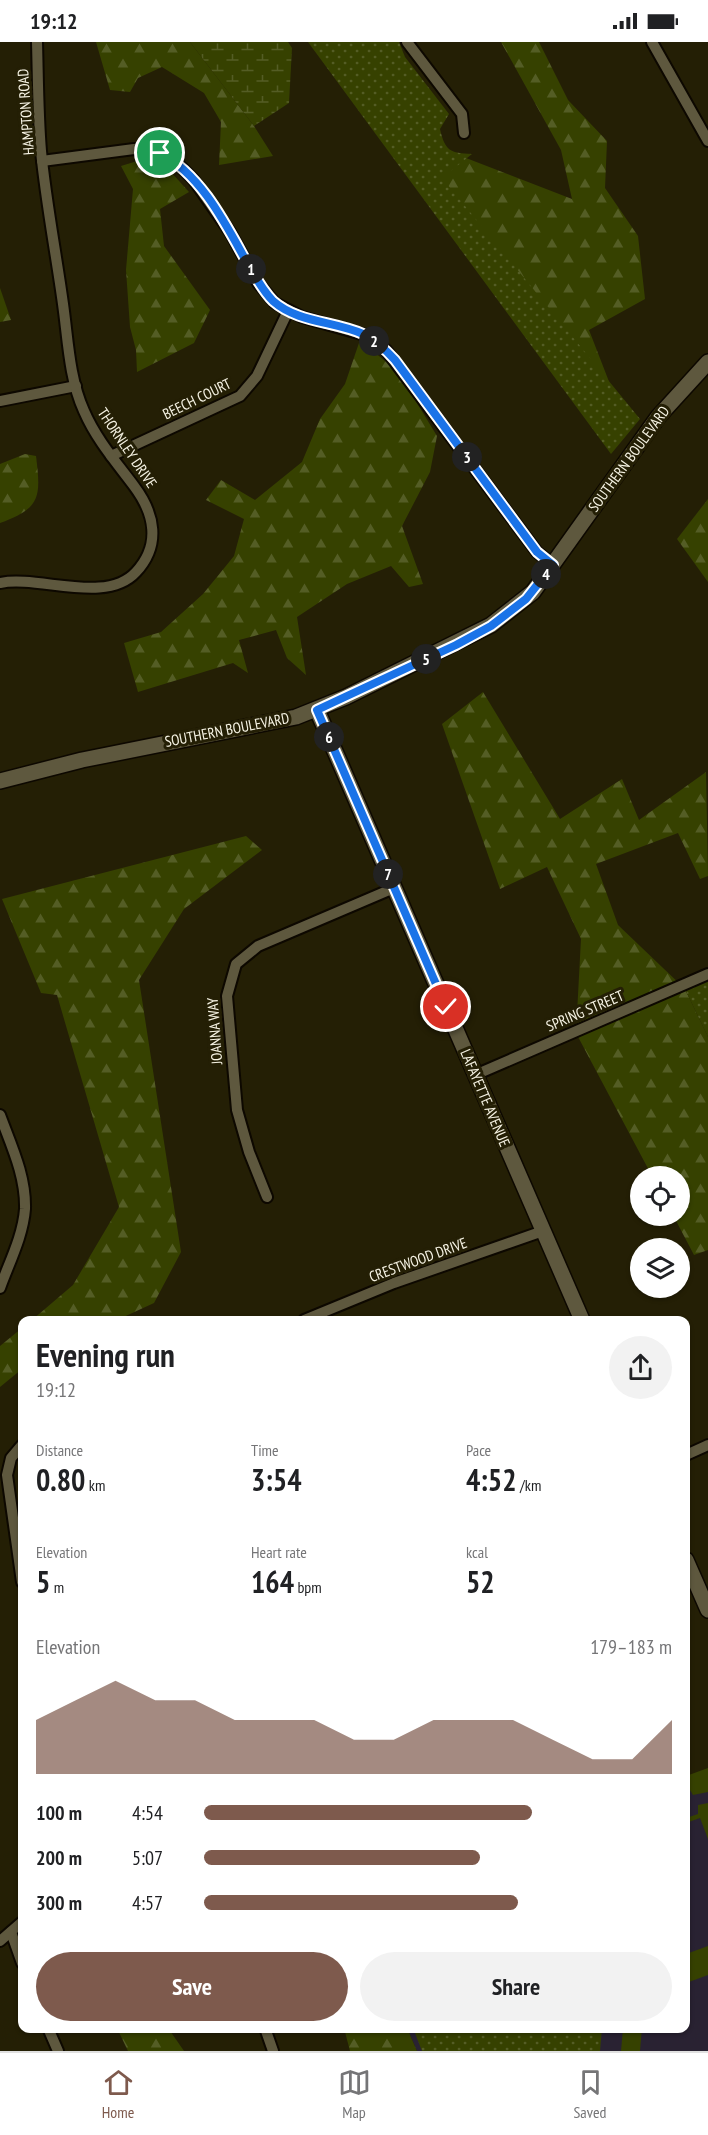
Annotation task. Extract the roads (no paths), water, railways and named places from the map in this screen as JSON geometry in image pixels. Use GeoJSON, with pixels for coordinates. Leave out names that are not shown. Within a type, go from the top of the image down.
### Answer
{"type":"FeatureCollection","features":[{"type":"Feature","properties":{"kind":"main road","name":"SOUTHERN BOULEVARD"},"geometry":{"type":"LineString","coordinates":[[0,781],[137,748],[278,722],[317,710],[456,645],[491,626],[526,599],[553,565],[658,417],[708,362]]}},
{"type":"Feature","properties":{"kind":"main road","name":"LAFAYETTE AVENUE"},"geometry":{"type":"LineString","coordinates":[[317,710],[580,1316]]}},
{"type":"Feature","properties":{"kind":"main road"},"geometry":{"type":"LineString","coordinates":[[692,1589],[708,1610]]}},
{"type":"Feature","properties":{"kind":"street","name":"HAMPTON ROAD"},"geometry":{"type":"LineString","coordinates":[[38,42],[42,161],[134,149],[160,153],[175,161],[193,179],[230,232],[258,283],[275,303],[288,311],[359,333],[386,350],[537,552],[553,565]]}},
{"type":"Feature","properties":{"kind":"street"},"geometry":{"type":"LineString","coordinates":[[407,42],[462,114],[464,133]]}},
{"type":"Feature","properties":{"kind":"street"},"geometry":{"type":"LineString","coordinates":[[652,42],[708,141]]}},
{"type":"Feature","properties":{"kind":"street","name":"THORNLEY DRIVE"},"geometry":{"type":"LineString","coordinates":[[0,583],[13,580],[105,587],[127,580],[135,573],[149,554],[152,543],[152,519],[143,498],[90,424],[76,386],[42,161]]}},
{"type":"Feature","properties":{"kind":"street","name":"BEECH COURT"},"geometry":{"type":"LineString","coordinates":[[111,456],[240,396],[256,376],[288,311]]}},
{"type":"Feature","properties":{"kind":"street"},"geometry":{"type":"LineString","coordinates":[[0,402],[76,386]]}},
{"type":"Feature","properties":{"kind":"street","name":"JOANNA WAY"},"geometry":{"type":"LineString","coordinates":[[267,1197],[249,1152],[237,1110],[227,996],[236,964],[258,946],[394,888]]}},
{"type":"Feature","properties":{"kind":"street","name":"SPRING STREET"},"geometry":{"type":"LineString","coordinates":[[475,1075],[708,974]]}},
{"type":"Feature","properties":{"kind":"street"},"geometry":{"type":"LineString","coordinates":[[0,1115],[23,1180],[25,1209],[20,1235],[0,1288]]}},
{"type":"Feature","properties":{"kind":"street","name":"CRESTWOOD DRIVE"},"geometry":{"type":"LineString","coordinates":[[314,1316],[394,1283],[543,1231]]}},
{"type":"Feature","properties":{"kind":"street"},"geometry":{"type":"LineString","coordinates":[[690,1453],[708,1445]]}},
{"type":"Feature","properties":{"kind":"street"},"geometry":{"type":"LineString","coordinates":[[18,1450],[11,1458],[7,1476],[18,1554]]}},
{"type":"Feature","properties":{"kind":"street"},"geometry":{"type":"LineString","coordinates":[[0,1941],[18,1926]]}},
{"type":"Feature","properties":{"kind":"street"},"geometry":{"type":"LineString","coordinates":[[11,1932],[18,1952]]}},
{"type":"Feature","properties":{"kind":"street"},"geometry":{"type":"LineString","coordinates":[[50,2033],[58,2051]]}},
{"type":"Feature","properties":{"kind":"street"},"geometry":{"type":"LineString","coordinates":[[266,2033],[273,2051]]}}]}
